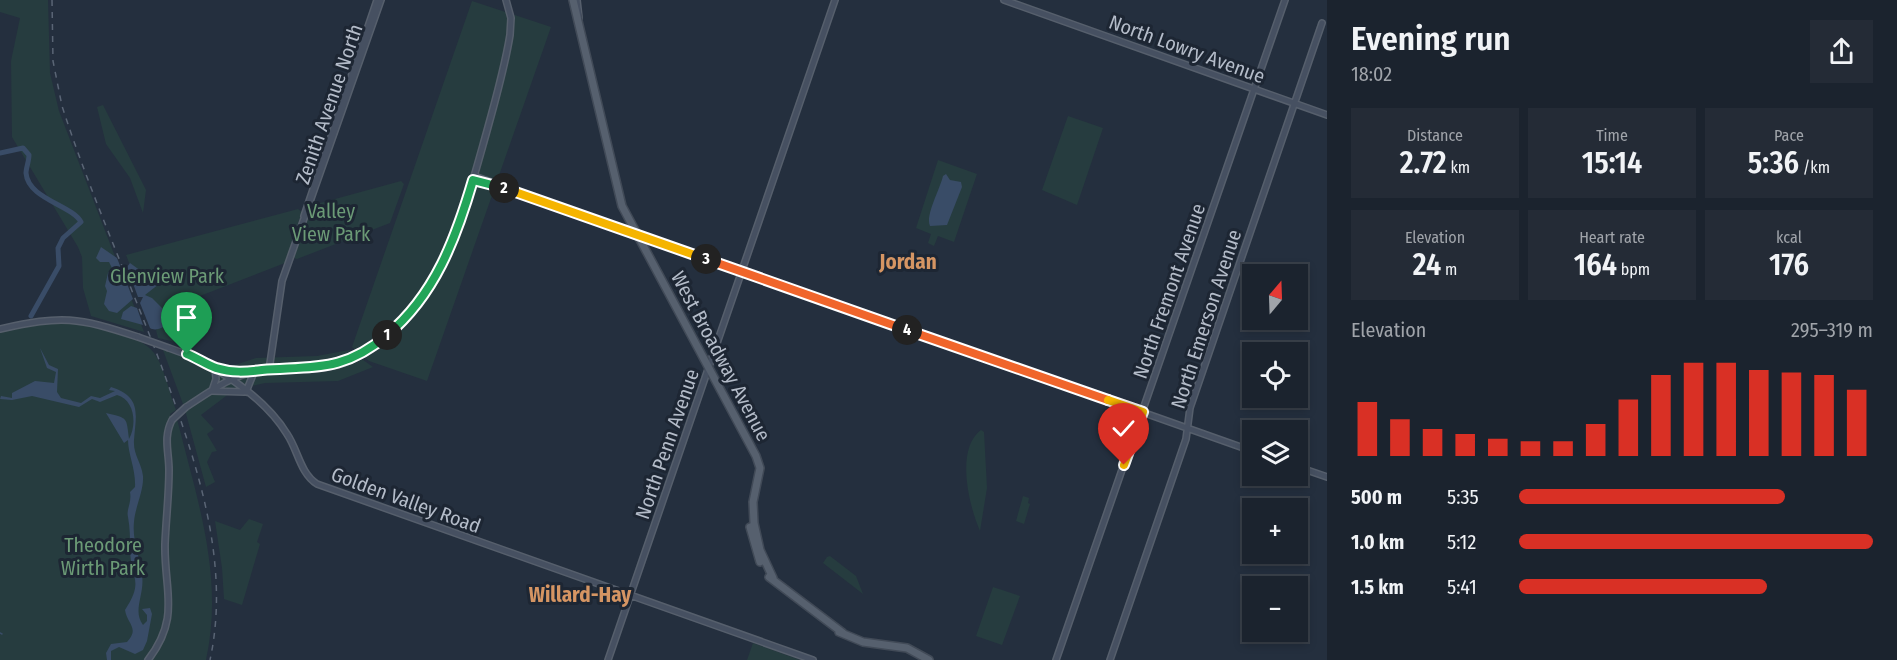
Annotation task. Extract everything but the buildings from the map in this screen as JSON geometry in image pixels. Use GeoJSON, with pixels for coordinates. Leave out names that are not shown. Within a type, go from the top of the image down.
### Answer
{"type":"FeatureCollection","features":[{"type":"Feature","properties":{"kind":"main road","name":"West Broadway Avenue"},"geometry":{"type":"LineString","coordinates":[[571,0],[579,23],[618,194],[636,234],[754,449],[758,463],[749,502],[752,538],[761,564],[797,599],[843,633],[872,644],[907,648],[929,660]]}},
{"type":"Feature","properties":{"kind":"street","name":"Zenith Avenue North"},"geometry":{"type":"LineString","coordinates":[[269,370],[281,286],[379,0]]}},
{"type":"Feature","properties":{"kind":"street"},"geometry":{"type":"LineString","coordinates":[[148,660],[163,634],[170,609],[165,547],[169,469],[166,439],[172,420],[186,406],[230,380],[246,374],[338,365],[360,356],[392,332],[414,309],[439,270],[451,245],[473,178],[510,35],[511,18],[506,0]]}},
{"type":"Feature","properties":{"kind":"street","name":"West Broadway Avenue"},"geometry":{"type":"LineString","coordinates":[[578,0],[579,23]]}},
{"type":"Feature","properties":{"kind":"street","name":"North Penn Avenue"},"geometry":{"type":"LineString","coordinates":[[608,660],[835,0]]}},
{"type":"Feature","properties":{"kind":"street","name":"North Lowry Avenue"},"geometry":{"type":"LineString","coordinates":[[1004,0],[1327,115]]}},
{"type":"Feature","properties":{"kind":"street","name":"North Fremont Avenue"},"geometry":{"type":"LineString","coordinates":[[1056,660],[1284,0]]}},
{"type":"Feature","properties":{"kind":"street","name":"North Emerson Avenue"},"geometry":{"type":"LineString","coordinates":[[1110,660],[1185,444],[1190,408],[1322,23]]}},
{"type":"Feature","properties":{"kind":"street"},"geometry":{"type":"LineString","coordinates":[[473,178],[1242,447]]}},
{"type":"Feature","properties":{"kind":"street","name":"Golden Valley Road"},"geometry":{"type":"LineString","coordinates":[[0,329],[53,319],[76,319],[196,357],[215,368],[246,392],[279,422],[290,438],[308,477],[317,484],[813,660]]}},
{"type":"Feature","properties":{"kind":"street"},"geometry":{"type":"LineString","coordinates":[[212,391],[216,380],[215,368],[246,374]]}},
{"type":"Feature","properties":{"kind":"street"},"geometry":{"type":"LineString","coordinates":[[212,391],[246,392],[254,372]]}},
{"type":"Feature","properties":{"kind":"street"},"geometry":{"type":"LineString","coordinates":[[1308,470],[1327,477]]}},
{"type":"Feature","properties":{"kind":"green space"},"geometry":{"type":"Polygon","coordinates":[[[0,0],[48,0],[50,73],[59,111],[144,332],[91,316],[83,288],[82,257],[78,247],[12,137],[11,61],[20,18],[0,12],[0,0]]]}},
{"type":"Feature","properties":{"kind":"green space"},"geometry":{"type":"Polygon","coordinates":[[[472,1],[551,27],[427,381],[369,361],[352,347],[472,1]]]}},
{"type":"Feature","properties":{"kind":"green space"},"geometry":{"type":"Polygon","coordinates":[[[103,105],[146,190],[143,213],[130,178],[106,144],[97,107],[103,105]]]}},
{"type":"Feature","properties":{"kind":"green space"},"geometry":{"type":"Polygon","coordinates":[[[1068,116],[1103,128],[1077,205],[1042,190],[1068,116]]]}},
{"type":"Feature","properties":{"kind":"green space"},"geometry":{"type":"Polygon","coordinates":[[[938,160],[977,174],[954,242],[938,236],[934,246],[928,243],[931,234],[916,228],[938,160]]]}},
{"type":"Feature","properties":{"kind":"green space","name":"Valley View Park"},"geometry":{"type":"Polygon","coordinates":[[[401,181],[404,184],[390,223],[297,259],[294,258],[313,205],[401,181]]]}},
{"type":"Feature","properties":{"kind":"green space","name":"Glenview Park"},"geometry":{"type":"Polygon","coordinates":[[[298,209],[302,212],[285,263],[200,296],[189,314],[190,319],[179,343],[158,338],[156,330],[171,320],[168,313],[150,316],[126,255],[298,209]]]}},
{"type":"Feature","properties":{"kind":"green space","name":"Theodore Wirth Park"},"geometry":{"type":"Polygon","coordinates":[[[53,321],[93,325],[137,339],[154,353],[161,366],[176,410],[170,414],[173,422],[176,418],[178,423],[206,540],[212,599],[211,630],[206,660],[0,660],[0,332],[53,321]]]}},
{"type":"Feature","properties":{"kind":"green space"},"geometry":{"type":"Polygon","coordinates":[[[163,350],[190,358],[214,372],[256,358],[317,356],[349,350],[373,367],[338,381],[265,383],[234,390],[201,415],[214,429],[207,434],[217,451],[212,452],[207,462],[215,482],[206,487],[185,410],[187,404],[183,404],[163,350]]]}},
{"type":"Feature","properties":{"kind":"green space"},"geometry":{"type":"Polygon","coordinates":[[[981,430],[984,432],[987,488],[980,531],[969,493],[966,464],[968,450],[973,439],[981,430]]]}},
{"type":"Feature","properties":{"kind":"green space"},"geometry":{"type":"Polygon","coordinates":[[[1023,496],[1029,498],[1028,503],[1030,504],[1024,524],[1016,521],[1023,496]]]}},
{"type":"Feature","properties":{"kind":"green space"},"geometry":{"type":"Polygon","coordinates":[[[249,519],[263,524],[257,542],[260,544],[242,605],[224,599],[215,521],[240,530],[249,519]]]}},
{"type":"Feature","properties":{"kind":"green space"},"geometry":{"type":"Polygon","coordinates":[[[830,556],[856,576],[863,594],[823,563],[830,556]]]}},
{"type":"Feature","properties":{"kind":"green space"},"geometry":{"type":"Polygon","coordinates":[[[993,587],[1020,596],[1002,645],[976,636],[993,587]]]}},
{"type":"Feature","properties":{"kind":"green space"},"geometry":{"type":"Polygon","coordinates":[[[753,643],[800,660],[747,660],[753,643]]]}},
{"type":"Feature","properties":{"kind":"water"},"geometry":{"type":"Polygon","coordinates":[[[946,174],[950,180],[961,182],[962,187],[947,225],[930,226],[931,209],[943,176],[946,174]]]}},
{"type":"Feature","properties":{"kind":"water"},"geometry":{"type":"Polygon","coordinates":[[[101,247],[117,258],[133,299],[117,313],[109,311],[104,304],[107,291],[105,286],[108,273],[112,268],[109,262],[100,262],[96,258],[101,247]]]}},
{"type":"Feature","properties":{"kind":"water"},"geometry":{"type":"Polygon","coordinates":[[[130,263],[141,271],[157,274],[160,278],[159,284],[145,295],[152,298],[169,315],[170,322],[163,327],[150,328],[140,303],[143,297],[138,297],[127,267],[130,263]]]}},
{"type":"Feature","properties":{"kind":"water"},"geometry":{"type":"Polygon","coordinates":[[[131,306],[137,308],[143,325],[121,319],[123,312],[131,306]]]}},
{"type":"Feature","properties":{"kind":"water"},"geometry":{"type":"Polygon","coordinates":[[[40,348],[49,365],[58,369],[57,392],[61,398],[81,403],[91,396],[100,398],[115,391],[109,390],[111,387],[128,396],[135,408],[134,445],[143,476],[134,529],[142,575],[139,614],[143,625],[147,621],[147,615],[142,609],[150,608],[152,614],[147,641],[143,650],[135,654],[119,647],[111,651],[111,660],[107,660],[106,653],[111,644],[127,642],[133,629],[125,610],[131,600],[135,585],[128,514],[130,492],[135,487],[134,474],[128,440],[124,443],[106,413],[125,420],[129,439],[133,427],[131,407],[128,402],[117,395],[100,402],[92,399],[79,407],[32,396],[12,400],[0,399],[1,396],[12,398],[12,393],[35,381],[54,383],[56,372],[47,368],[40,348]]]}},
{"type":"Feature","properties":{"kind":"waterway"},"geometry":{"type":"LineString","coordinates":[[0,153],[23,148],[29,155],[26,173],[34,189],[69,211],[81,222],[63,238],[58,248],[59,266],[31,316]]}},
{"type":"Feature","properties":{"kind":"railway"},"geometry":{"type":"LineString","coordinates":[[52,0],[53,61],[62,106],[176,407],[199,478],[213,551],[216,587],[215,624],[210,660]]}},
{"type":"Feature","properties":{"kind":"district","name":"Jordan"},"geometry":{"type":"Point","coordinates":[908,262]}},
{"type":"Feature","properties":{"kind":"district","name":"Willard-Hay"},"geometry":{"type":"Point","coordinates":[580,595]}},
{"type":"Feature","properties":{"kind":"route"},"geometry":{"type":"LineString","coordinates":[[187,354],[215,368],[246,374],[261,370],[327,368],[360,356],[392,332],[414,309],[429,288],[451,245],[473,180],[498,186],[620,228],[1143,412],[1124,465]]}}]}
